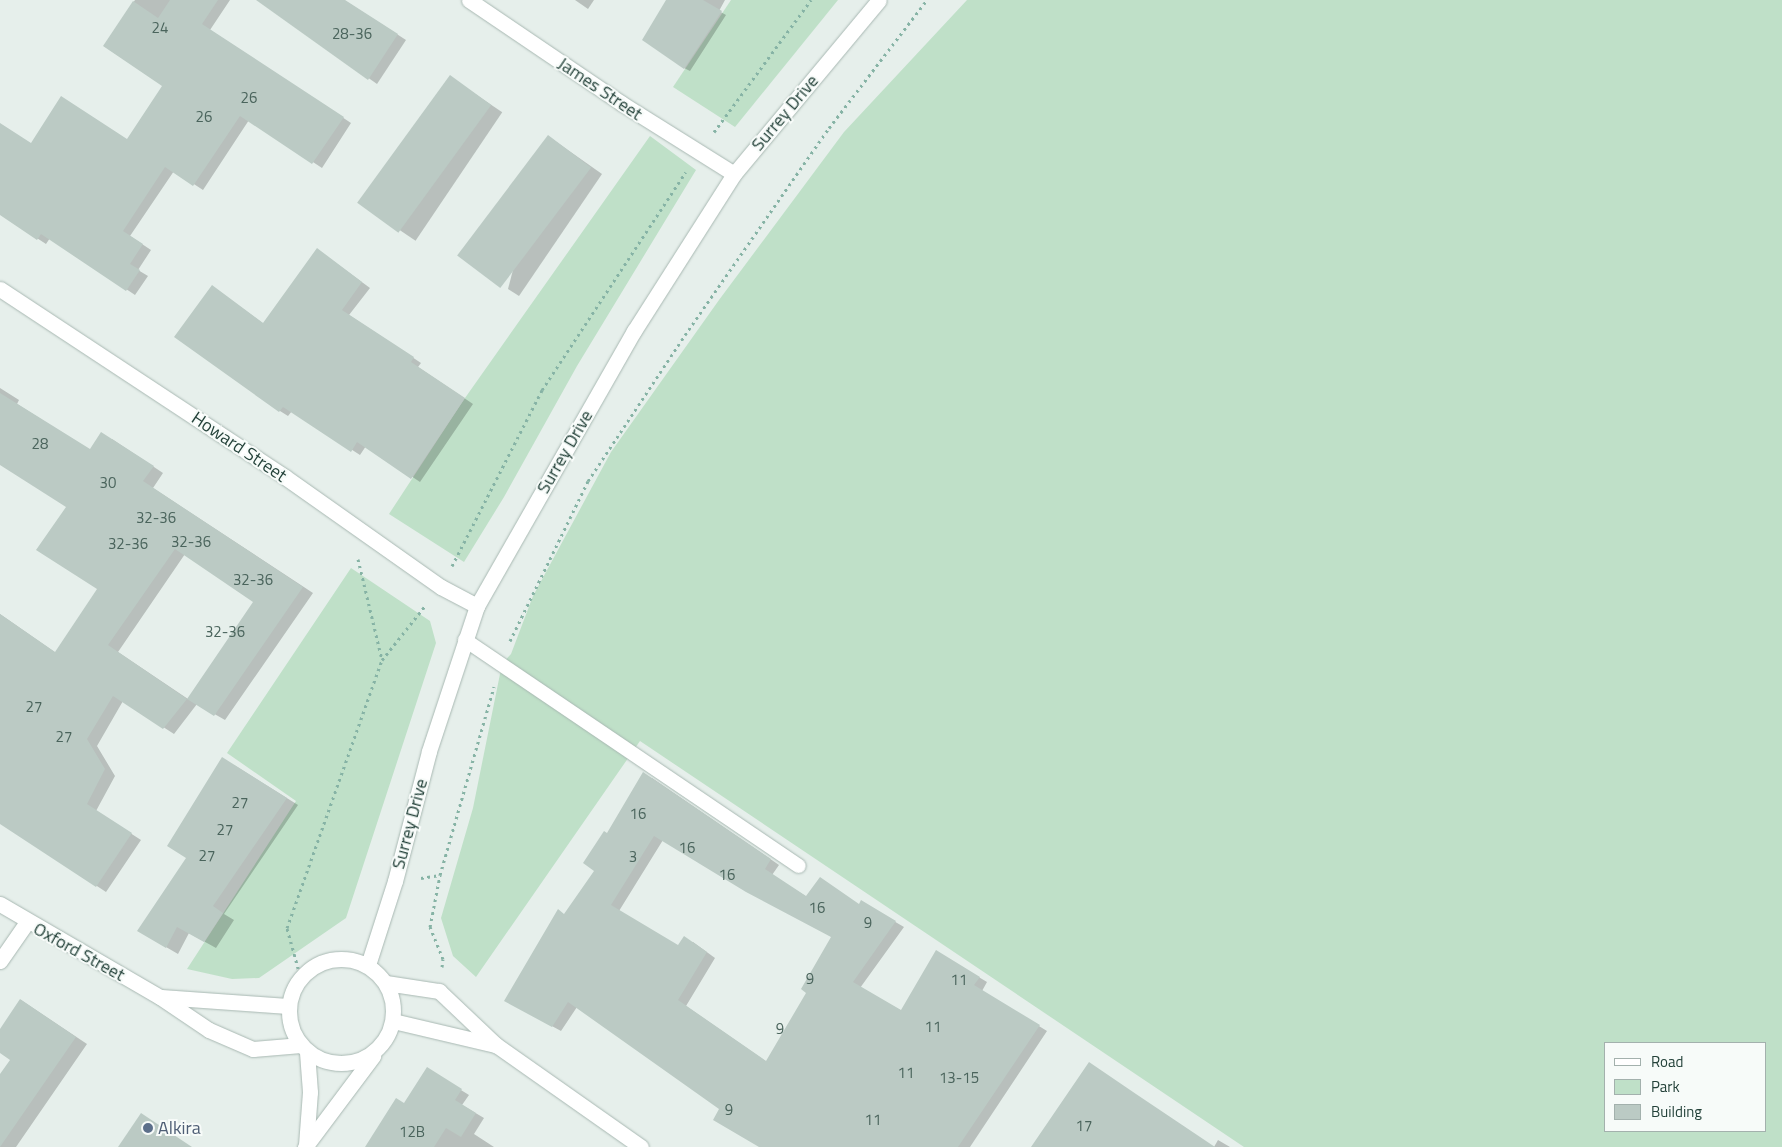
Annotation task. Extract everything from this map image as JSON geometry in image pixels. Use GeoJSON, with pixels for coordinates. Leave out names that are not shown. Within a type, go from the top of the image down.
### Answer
{"type":"FeatureCollection","features":[{"type":"Feature","properties":{"kind":"street","name":"James Street"},"geometry":{"type":"LineString","coordinates":[[469,0],[698,154],[734,174]]}},
{"type":"Feature","properties":{"kind":"street","name":"Surrey Drive"},"geometry":{"type":"LineString","coordinates":[[368,965],[395,881],[429,751],[477,606],[634,331],[734,174],[879,0]]}},
{"type":"Feature","properties":{"kind":"street","name":"Howard Street"},"geometry":{"type":"LineString","coordinates":[[0,289],[441,587],[477,606]]}},
{"type":"Feature","properties":{"kind":"street","name":"Oxford Street"},"geometry":{"type":"LineString","coordinates":[[0,904],[27,922],[160,997],[209,1030],[253,1049],[304,1049]]}},
{"type":"Feature","properties":{"kind":"street"},"geometry":{"type":"LineString","coordinates":[[0,962],[27,922]]}},
{"type":"Feature","properties":{"kind":"street"},"geometry":{"type":"LineString","coordinates":[[332,958],[368,965],[386,983],[393,1001],[393,1021],[381,1046],[305,1147],[310,1092],[304,1049],[290,1027],[288,1006],[300,976],[332,958]]}},
{"type":"Feature","properties":{"kind":"street"},"geometry":{"type":"LineString","coordinates":[[386,983],[438,991],[496,1045],[641,1147]]}},
{"type":"Feature","properties":{"kind":"street","name":"Oxford Street"},"geometry":{"type":"LineString","coordinates":[[160,997],[288,1006]]}},
{"type":"Feature","properties":{"kind":"street"},"geometry":{"type":"LineString","coordinates":[[393,1021],[496,1045]]}},
{"type":"Feature","properties":{"kind":"street"},"geometry":{"type":"LineString","coordinates":[[304,1049],[332,1063],[358,1061],[381,1046]]}},
{"type":"Feature","properties":{"kind":"lane"},"geometry":{"type":"LineString","coordinates":[[465,640],[799,866]]}},
{"type":"Feature","properties":{"kind":"path"},"geometry":{"type":"LineString","coordinates":[[300,976],[286,928],[382,660],[441,587],[490,486],[542,390],[698,154],[812,0]]}},
{"type":"Feature","properties":{"kind":"path"},"geometry":{"type":"LineString","coordinates":[[438,991],[443,959],[430,927],[438,884],[479,732],[502,664],[588,481],[685,335],[829,128],[927,0]]}},
{"type":"Feature","properties":{"kind":"path"},"geometry":{"type":"LineString","coordinates":[[350,524],[382,660]]}},
{"type":"Feature","properties":{"kind":"green space"},"geometry":{"type":"Polygon","coordinates":[[[731,0],[838,0],[735,127],[673,87],[731,0]]]}},
{"type":"Feature","properties":{"kind":"green space"},"geometry":{"type":"Polygon","coordinates":[[[967,0],[1782,0],[1782,1147],[1244,1147],[640,741],[476,977],[453,956],[441,918],[473,808],[502,664],[511,654],[533,596],[611,452],[719,300],[844,132],[967,0]]]}},
{"type":"Feature","properties":{"kind":"green space"},"geometry":{"type":"Polygon","coordinates":[[[650,136],[696,170],[577,366],[504,497],[464,562],[389,514],[465,398],[650,136]]]}},
{"type":"Feature","properties":{"kind":"green space"},"geometry":{"type":"Polygon","coordinates":[[[351,568],[430,621],[436,643],[346,918],[259,978],[232,979],[187,969],[296,801],[227,753],[351,568]]]}},
{"type":"Feature","properties":{"kind":"building"},"geometry":{"type":"Polygon","coordinates":[[[170,0],[218,0],[202,24],[344,117],[312,164],[240,116],[193,186],[165,167],[123,231],[143,244],[130,264],[140,270],[126,291],[41,234],[37,240],[0,215],[0,123],[31,143],[61,96],[127,139],[162,86],[103,46],[133,1],[158,18],[170,0]]]}},
{"type":"Feature","properties":{"kind":"building"},"geometry":{"type":"Polygon","coordinates":[[[256,0],[345,0],[398,34],[368,80],[256,0]]]}},
{"type":"Feature","properties":{"kind":"building"},"geometry":{"type":"Polygon","coordinates":[[[666,0],[703,0],[722,11],[684,69],[642,40],[666,0]]]}},
{"type":"Feature","properties":{"kind":"building"},"geometry":{"type":"Polygon","coordinates":[[[450,75],[491,105],[398,233],[357,203],[450,75]]]}},
{"type":"Feature","properties":{"kind":"building"},"geometry":{"type":"Polygon","coordinates":[[[548,135],[591,167],[500,288],[457,256],[548,135]]]}},
{"type":"Feature","properties":{"kind":"building"},"geometry":{"type":"Polygon","coordinates":[[[317,248],[362,282],[342,310],[414,357],[411,362],[465,398],[411,479],[357,442],[351,452],[283,407],[279,412],[174,337],[212,285],[263,323],[317,248]]]}},
{"type":"Feature","properties":{"kind":"building"},"geometry":{"type":"Polygon","coordinates":[[[0,393],[90,449],[101,432],[154,466],[143,481],[303,587],[214,716],[187,699],[163,729],[113,696],[87,739],[105,769],[87,804],[132,833],[96,887],[0,824],[0,614],[55,652],[97,589],[36,550],[66,507],[0,465],[0,393]],[[175,549],[108,645],[187,699],[253,602],[175,549]]]}},
{"type":"Feature","properties":{"kind":"building"},"geometry":{"type":"Polygon","coordinates":[[[222,757],[287,798],[213,906],[223,913],[204,942],[177,927],[166,948],[137,931],[186,858],[167,846],[222,757]]]}},
{"type":"Feature","properties":{"kind":"building"},"geometry":{"type":"Polygon","coordinates":[[[643,772],[771,859],[765,869],[806,896],[820,877],[859,904],[861,900],[896,921],[853,982],[901,1010],[936,950],[980,977],[974,985],[1040,1025],[958,1147],[759,1147],[713,1120],[719,1109],[568,1002],[552,1027],[504,1001],[558,909],[564,914],[594,871],[583,863],[604,831],[607,833],[643,772]],[[654,836],[611,905],[678,945],[684,936],[707,952],[678,1000],[766,1061],[806,993],[801,989],[831,937],[746,892],[654,836]]]}},
{"type":"Feature","properties":{"kind":"building"},"geometry":{"type":"Polygon","coordinates":[[[20,999],[76,1037],[0,1147],[0,1074],[10,1060],[0,1053],[0,1029],[20,999]]]}},
{"type":"Feature","properties":{"kind":"building"},"geometry":{"type":"Polygon","coordinates":[[[1089,1062],[1136,1094],[1215,1147],[1031,1147],[1089,1062]]]}},
{"type":"Feature","properties":{"kind":"building"},"geometry":{"type":"Polygon","coordinates":[[[427,1067],[462,1089],[455,1100],[476,1113],[461,1137],[446,1128],[434,1147],[365,1147],[396,1098],[404,1103],[427,1067]]]}},
{"type":"Feature","properties":{"kind":"building","name":"Alkira"},"geometry":{"type":"Polygon","coordinates":[[[141,1113],[192,1147],[118,1147],[141,1113]]]}},
{"type":"Feature","properties":{"kind":"place","name":"Alkira"},"geometry":{"type":"Point","coordinates":[148,1128]}}]}
